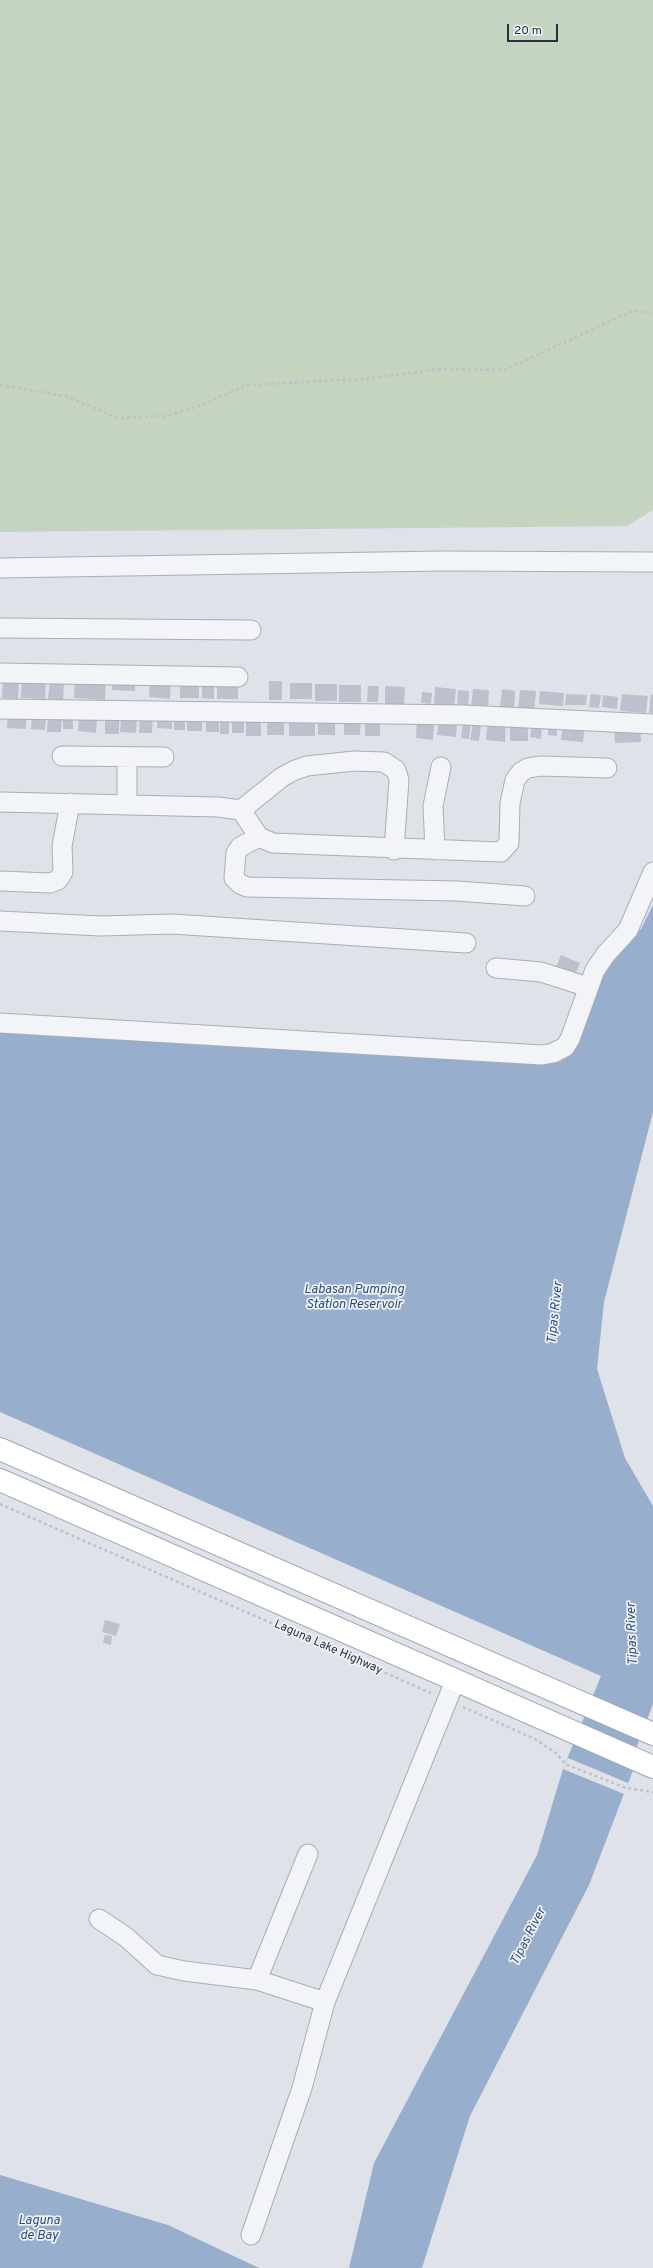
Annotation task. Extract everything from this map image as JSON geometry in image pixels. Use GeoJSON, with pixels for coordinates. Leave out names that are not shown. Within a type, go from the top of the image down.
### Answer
{"type":"FeatureCollection","features":[{"type":"Feature","properties":{"kind":"main road"},"geometry":{"type":"LineString","coordinates":[[0,1449],[582,1705],[650,1733]]}},
{"type":"Feature","properties":{"kind":"main road","name":"Laguna Lake Highway"},"geometry":{"type":"LineString","coordinates":[[0,1480],[451,1690],[569,1731],[645,1764]]}},
{"type":"Feature","properties":{"kind":"street"},"geometry":{"type":"LineString","coordinates":[[0,568],[442,561],[653,562]]}},
{"type":"Feature","properties":{"kind":"street"},"geometry":{"type":"LineString","coordinates":[[0,628],[251,630]]}},
{"type":"Feature","properties":{"kind":"street"},"geometry":{"type":"LineString","coordinates":[[0,673],[238,677]]}},
{"type":"Feature","properties":{"kind":"street"},"geometry":{"type":"LineString","coordinates":[[0,709],[464,715],[653,724]]}},
{"type":"Feature","properties":{"kind":"street"},"geometry":{"type":"LineString","coordinates":[[62,756],[164,757]]}},
{"type":"Feature","properties":{"kind":"street"},"geometry":{"type":"LineString","coordinates":[[127,757],[127,804]]}},
{"type":"Feature","properties":{"kind":"street"},"geometry":{"type":"LineString","coordinates":[[241,810],[282,777],[301,768],[354,761],[384,762],[396,770],[399,780],[394,850]]}},
{"type":"Feature","properties":{"kind":"street"},"geometry":{"type":"LineString","coordinates":[[435,850],[433,806],[441,767]]}},
{"type":"Feature","properties":{"kind":"street"},"geometry":{"type":"LineString","coordinates":[[0,802],[218,806],[241,810],[259,837],[273,843],[394,850],[501,852],[509,843],[510,802],[515,780],[528,768],[607,768]]}},
{"type":"Feature","properties":{"kind":"street"},"geometry":{"type":"LineString","coordinates":[[0,881],[50,883],[58,880],[62,872],[62,846],[70,803]]}},
{"type":"Feature","properties":{"kind":"street"},"geometry":{"type":"LineString","coordinates":[[259,837],[240,847],[236,853],[234,878],[240,884],[247,887],[457,891],[525,896]]}},
{"type":"Feature","properties":{"kind":"street"},"geometry":{"type":"LineString","coordinates":[[0,1023],[542,1055],[554,1053],[565,1048],[595,970],[628,930],[653,872]]}},
{"type":"Feature","properties":{"kind":"street"},"geometry":{"type":"LineString","coordinates":[[0,921],[101,926],[172,924],[466,943]]}},
{"type":"Feature","properties":{"kind":"street"},"geometry":{"type":"LineString","coordinates":[[496,968],[540,972],[588,987]]}},
{"type":"Feature","properties":{"kind":"street"},"geometry":{"type":"LineString","coordinates":[[251,2235],[302,2088],[325,2002],[451,1690]]}},
{"type":"Feature","properties":{"kind":"street"},"geometry":{"type":"LineString","coordinates":[[257,1980],[308,1854]]}},
{"type":"Feature","properties":{"kind":"street"},"geometry":{"type":"LineString","coordinates":[[99,1919],[126,1937],[158,1965],[184,1971],[257,1980],[325,2002]]}},
{"type":"Feature","properties":{"kind":"path"},"geometry":{"type":"LineString","coordinates":[[0,385],[65,396],[118,418],[168,416],[202,405],[247,385],[362,379],[441,369],[505,370],[632,311],[653,314]]}},
{"type":"Feature","properties":{"kind":"path","name":"Laguna Lake Highway"},"geometry":{"type":"LineString","coordinates":[[0,1504],[451,1690],[535,1739],[557,1754],[565,1764],[626,1788],[653,1792]]}},
{"type":"Feature","properties":{"kind":"green space"},"geometry":{"type":"Polygon","coordinates":[[[0,0],[653,0],[653,510],[627,526],[0,532],[0,0]]]}},
{"type":"Feature","properties":{"kind":"water","name":"Labasan Pumping Station Reservoir"},"geometry":{"type":"Polygon","coordinates":[[[653,905],[653,1112],[604,1302],[597,1369],[625,1458],[653,1506],[653,1704],[634,1754],[635,1765],[589,1885],[470,2116],[422,2268],[349,2268],[374,2163],[537,1855],[563,1769],[601,1676],[0,1412],[0,1027],[560,1062],[572,1053],[608,964],[641,929],[653,905]]]}},
{"type":"Feature","properties":{"kind":"water","name":"Laguna de Bay"},"geometry":{"type":"Polygon","coordinates":[[[0,2175],[168,2225],[259,2268],[0,2268],[0,2175]]]}},
{"type":"Feature","properties":{"kind":"pier"},"geometry":{"type":"Polygon","coordinates":[[[568,1758],[628,1783],[624,1794],[563,1769],[568,1758]]]}},
{"type":"Feature","properties":{"kind":"building"},"geometry":{"type":"Polygon","coordinates":[[[113,679],[135,680],[135,691],[112,690],[113,679]]]}},
{"type":"Feature","properties":{"kind":"building"},"geometry":{"type":"Polygon","coordinates":[[[180,679],[199,680],[199,698],[180,698],[180,679]]]}},
{"type":"Feature","properties":{"kind":"building"},"geometry":{"type":"Polygon","coordinates":[[[3,680],[19,681],[18,699],[2,698],[3,680]]]}},
{"type":"Feature","properties":{"kind":"building"},"geometry":{"type":"Polygon","coordinates":[[[22,680],[46,681],[45,699],[21,698],[22,680]]]}},
{"type":"Feature","properties":{"kind":"building"},"geometry":{"type":"Polygon","coordinates":[[[50,680],[64,681],[63,700],[48,699],[50,680]]]}},
{"type":"Feature","properties":{"kind":"building"},"geometry":{"type":"Polygon","coordinates":[[[150,680],[171,681],[170,699],[149,697],[150,680]]]}},
{"type":"Feature","properties":{"kind":"building"},"geometry":{"type":"Polygon","coordinates":[[[75,681],[106,683],[105,700],[74,698],[75,681]]]}},
{"type":"Feature","properties":{"kind":"building"},"geometry":{"type":"Polygon","coordinates":[[[202,681],[214,681],[214,699],[202,698],[202,681]]]}},
{"type":"Feature","properties":{"kind":"building"},"geometry":{"type":"Polygon","coordinates":[[[269,681],[282,681],[282,700],[269,700],[269,681]]]}},
{"type":"Feature","properties":{"kind":"building"},"geometry":{"type":"Polygon","coordinates":[[[217,683],[238,683],[238,699],[217,699],[217,683]]]}},
{"type":"Feature","properties":{"kind":"building"},"geometry":{"type":"Polygon","coordinates":[[[290,683],[312,683],[312,699],[290,699],[290,683]]]}},
{"type":"Feature","properties":{"kind":"building"},"geometry":{"type":"Polygon","coordinates":[[[315,684],[337,684],[337,701],[315,701],[315,684]]]}},
{"type":"Feature","properties":{"kind":"building"},"geometry":{"type":"Polygon","coordinates":[[[339,685],[361,685],[361,702],[339,702],[339,685]]]}},
{"type":"Feature","properties":{"kind":"building"},"geometry":{"type":"Polygon","coordinates":[[[368,686],[379,686],[378,702],[367,702],[368,686]]]}},
{"type":"Feature","properties":{"kind":"building"},"geometry":{"type":"Polygon","coordinates":[[[385,686],[405,687],[404,704],[385,704],[385,686]]]}},
{"type":"Feature","properties":{"kind":"building"},"geometry":{"type":"Polygon","coordinates":[[[435,687],[456,689],[454,709],[434,707],[435,687]]]}},
{"type":"Feature","properties":{"kind":"building"},"geometry":{"type":"Polygon","coordinates":[[[473,689],[489,690],[488,707],[471,707],[473,689]]]}},
{"type":"Feature","properties":{"kind":"building"},"geometry":{"type":"Polygon","coordinates":[[[502,689],[515,691],[514,710],[500,708],[502,689]]]}},
{"type":"Feature","properties":{"kind":"building"},"geometry":{"type":"Polygon","coordinates":[[[458,690],[469,691],[468,709],[457,708],[458,690]]]}},
{"type":"Feature","properties":{"kind":"building"},"geometry":{"type":"Polygon","coordinates":[[[520,690],[536,691],[534,712],[518,711],[520,690]]]}},
{"type":"Feature","properties":{"kind":"building"},"geometry":{"type":"Polygon","coordinates":[[[540,691],[564,693],[563,706],[539,704],[540,691]]]}},
{"type":"Feature","properties":{"kind":"building"},"geometry":{"type":"Polygon","coordinates":[[[422,692],[432,693],[431,704],[421,703],[422,692]]]}},
{"type":"Feature","properties":{"kind":"building"},"geometry":{"type":"Polygon","coordinates":[[[566,694],[587,695],[586,705],[565,705],[566,694]]]}},
{"type":"Feature","properties":{"kind":"building"},"geometry":{"type":"Polygon","coordinates":[[[591,694],[601,695],[599,708],[589,707],[591,694]]]}},
{"type":"Feature","properties":{"kind":"building"},"geometry":{"type":"Polygon","coordinates":[[[622,694],[648,696],[646,713],[620,711],[622,694]]]}},
{"type":"Feature","properties":{"kind":"building"},"geometry":{"type":"Polygon","coordinates":[[[651,694],[653,695],[653,713],[649,713],[651,694]]]}},
{"type":"Feature","properties":{"kind":"building"},"geometry":{"type":"Polygon","coordinates":[[[603,695],[618,697],[617,709],[602,707],[603,695]]]}},
{"type":"Feature","properties":{"kind":"building"},"geometry":{"type":"Polygon","coordinates":[[[8,714],[26,715],[26,729],[7,728],[8,714]]]}},
{"type":"Feature","properties":{"kind":"building"},"geometry":{"type":"Polygon","coordinates":[[[32,714],[46,715],[45,730],[31,729],[32,714]]]}},
{"type":"Feature","properties":{"kind":"building"},"geometry":{"type":"Polygon","coordinates":[[[105,714],[119,714],[119,734],[105,734],[105,714]]]}},
{"type":"Feature","properties":{"kind":"building"},"geometry":{"type":"Polygon","coordinates":[[[140,714],[153,714],[152,733],[139,733],[140,714]]]}},
{"type":"Feature","properties":{"kind":"building"},"geometry":{"type":"Polygon","coordinates":[[[187,714],[202,714],[202,731],[187,731],[187,714]]]}},
{"type":"Feature","properties":{"kind":"building"},"geometry":{"type":"Polygon","coordinates":[[[79,715],[97,716],[96,733],[78,731],[79,715]]]}},
{"type":"Feature","properties":{"kind":"building"},"geometry":{"type":"Polygon","coordinates":[[[157,715],[172,715],[172,729],[157,728],[157,715]]]}},
{"type":"Feature","properties":{"kind":"building"},"geometry":{"type":"Polygon","coordinates":[[[174,715],[185,715],[185,730],[174,730],[174,715]]]}},
{"type":"Feature","properties":{"kind":"building"},"geometry":{"type":"Polygon","coordinates":[[[206,715],[219,715],[219,732],[206,732],[206,715]]]}},
{"type":"Feature","properties":{"kind":"building"},"geometry":{"type":"Polygon","coordinates":[[[220,715],[229,715],[229,734],[220,734],[220,715]]]}},
{"type":"Feature","properties":{"kind":"building"},"geometry":{"type":"Polygon","coordinates":[[[246,715],[261,715],[261,736],[246,736],[246,715]]]}},
{"type":"Feature","properties":{"kind":"building"},"geometry":{"type":"Polygon","coordinates":[[[289,715],[315,716],[315,736],[289,736],[289,715]]]}},
{"type":"Feature","properties":{"kind":"building"},"geometry":{"type":"Polygon","coordinates":[[[48,716],[62,716],[61,732],[47,732],[48,716]]]}},
{"type":"Feature","properties":{"kind":"building"},"geometry":{"type":"Polygon","coordinates":[[[63,716],[73,716],[73,729],[63,729],[63,716]]]}},
{"type":"Feature","properties":{"kind":"building"},"geometry":{"type":"Polygon","coordinates":[[[121,717],[137,717],[136,733],[120,732],[121,717]]]}},
{"type":"Feature","properties":{"kind":"building"},"geometry":{"type":"Polygon","coordinates":[[[232,717],[244,717],[244,733],[232,733],[232,717]]]}},
{"type":"Feature","properties":{"kind":"building"},"geometry":{"type":"Polygon","coordinates":[[[267,717],[284,717],[284,735],[267,735],[267,717]]]}},
{"type":"Feature","properties":{"kind":"building"},"geometry":{"type":"Polygon","coordinates":[[[318,717],[335,717],[335,735],[318,735],[318,717]]]}},
{"type":"Feature","properties":{"kind":"building"},"geometry":{"type":"Polygon","coordinates":[[[365,718],[380,718],[380,736],[365,736],[365,718]]]}},
{"type":"Feature","properties":{"kind":"building"},"geometry":{"type":"Polygon","coordinates":[[[344,719],[361,719],[360,735],[344,735],[344,719]]]}},
{"type":"Feature","properties":{"kind":"building"},"geometry":{"type":"Polygon","coordinates":[[[417,720],[434,722],[433,740],[416,738],[417,720]]]}},
{"type":"Feature","properties":{"kind":"building"},"geometry":{"type":"Polygon","coordinates":[[[488,720],[506,721],[505,742],[486,740],[488,720]]]}},
{"type":"Feature","properties":{"kind":"building"},"geometry":{"type":"Polygon","coordinates":[[[439,721],[457,723],[456,737],[437,735],[439,721]]]}},
{"type":"Feature","properties":{"kind":"building"},"geometry":{"type":"Polygon","coordinates":[[[510,722],[528,722],[528,741],[510,741],[510,722]]]}},
{"type":"Feature","properties":{"kind":"building"},"geometry":{"type":"Polygon","coordinates":[[[563,722],[585,724],[583,742],[561,740],[563,722]]]}},
{"type":"Feature","properties":{"kind":"building"},"geometry":{"type":"Polygon","coordinates":[[[463,723],[471,724],[469,739],[461,738],[463,723]]]}},
{"type":"Feature","properties":{"kind":"building"},"geometry":{"type":"Polygon","coordinates":[[[532,723],[542,724],[541,739],[530,737],[532,723]]]}},
{"type":"Feature","properties":{"kind":"building"},"geometry":{"type":"Polygon","coordinates":[[[473,724],[481,726],[479,741],[470,740],[473,724]]]}},
{"type":"Feature","properties":{"kind":"building"},"geometry":{"type":"Polygon","coordinates":[[[640,724],[641,742],[615,743],[614,726],[640,724]]]}},
{"type":"Feature","properties":{"kind":"building"},"geometry":{"type":"Polygon","coordinates":[[[548,726],[557,727],[557,736],[548,735],[548,726]]]}},
{"type":"Feature","properties":{"kind":"building"},"geometry":{"type":"Polygon","coordinates":[[[561,955],[580,963],[575,975],[556,967],[561,955]]]}},
{"type":"Feature","properties":{"kind":"building"},"geometry":{"type":"Polygon","coordinates":[[[105,1620],[120,1624],[116,1636],[102,1632],[105,1620]]]}},
{"type":"Feature","properties":{"kind":"building"},"geometry":{"type":"Polygon","coordinates":[[[105,1635],[112,1636],[111,1645],[103,1643],[105,1635]]]}},
{"type":"Feature","properties":{"kind":"water label","name":"Tipas River"},"geometry":{"type":"Point","coordinates":[556,1313]}},
{"type":"Feature","properties":{"kind":"water label","name":"Tipas River"},"geometry":{"type":"Point","coordinates":[633,1634]}},
{"type":"Feature","properties":{"kind":"water label","name":"Tipas River"},"geometry":{"type":"Point","coordinates":[529,1937]}}]}
